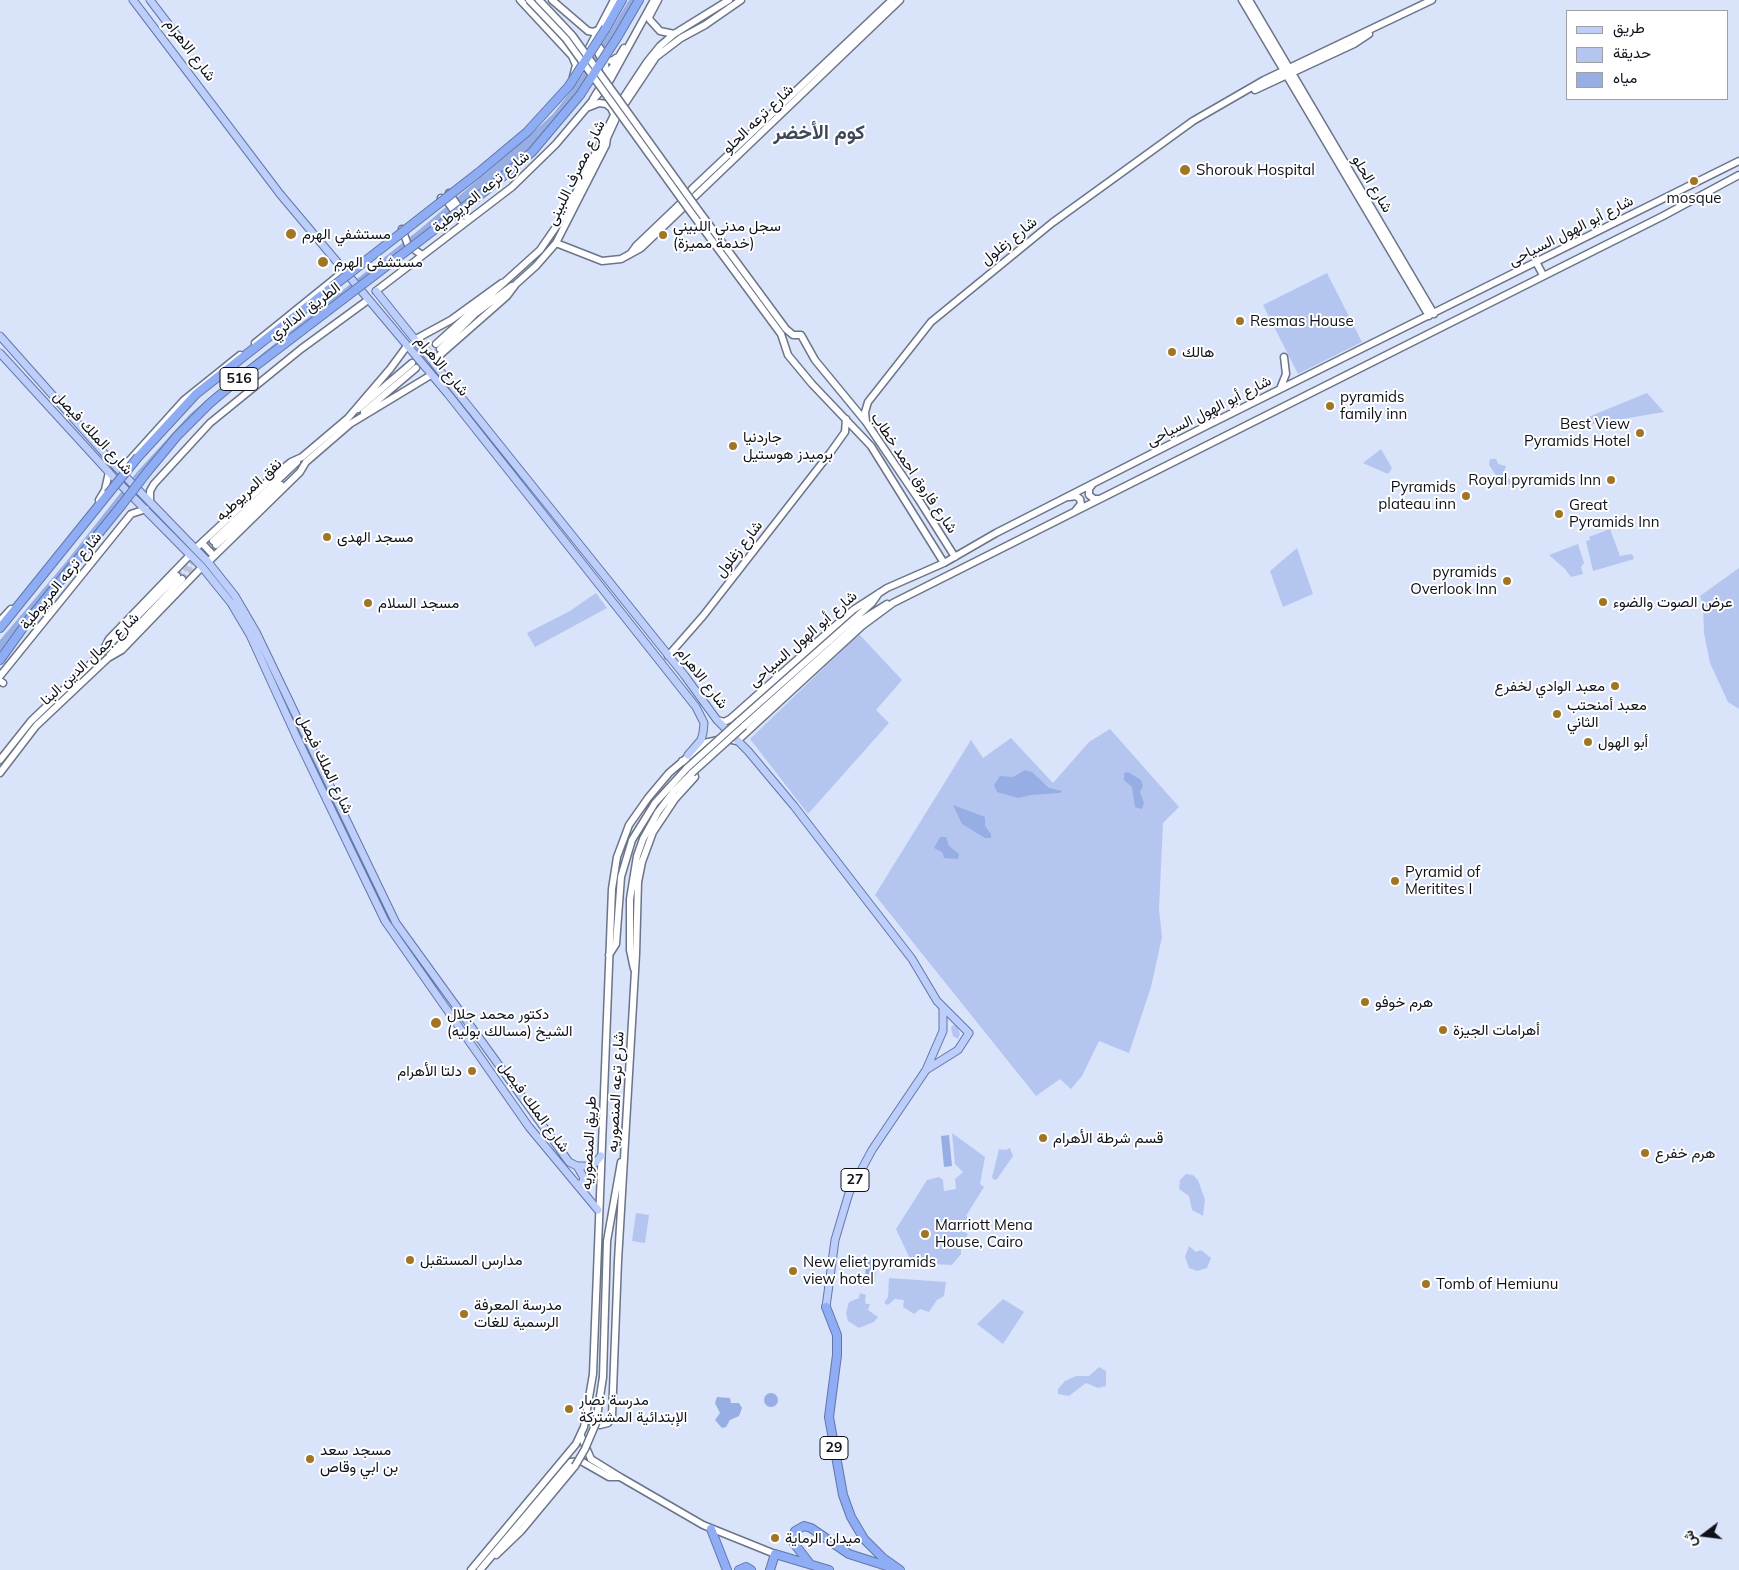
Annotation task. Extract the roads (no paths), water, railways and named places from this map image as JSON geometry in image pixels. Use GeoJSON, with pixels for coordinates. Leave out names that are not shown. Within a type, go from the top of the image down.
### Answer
{"type":"FeatureCollection","features":[{"type":"Feature","properties":{"kind":"highway","name":"الطريق الدائري"},"geometry":{"type":"LineString","coordinates":[[0,628],[138,457],[184,406],[231,365],[491,163],[527,132],[578,75],[622,0]]}},
{"type":"Feature","properties":{"kind":"highway","name":"الطريق الدائري"},"geometry":{"type":"LineString","coordinates":[[0,660],[30,618],[182,430],[241,377],[489,188],[532,152],[584,89],[639,0]]}},
{"type":"Feature","properties":{"kind":"highway","name":"29"},"geometry":{"type":"LineString","coordinates":[[826,1307],[837,1335],[829,1417],[843,1495],[851,1518],[864,1539],[883,1558],[899,1569]]}},
{"type":"Feature","properties":{"kind":"highway"},"geometry":{"type":"LineString","coordinates":[[810,1564],[793,1542],[795,1531],[804,1526],[812,1528],[835,1545],[857,1557],[899,1569]]}},
{"type":"Feature","properties":{"kind":"highway"},"geometry":{"type":"LineString","coordinates":[[711,1529],[727,1570]]}},
{"type":"Feature","properties":{"kind":"highway"},"geometry":{"type":"LineString","coordinates":[[770,1570],[776,1554],[829,1570]]}},
{"type":"Feature","properties":{"kind":"highway"},"geometry":{"type":"LineString","coordinates":[[739,1570],[746,1567],[751,1570]]}},
{"type":"Feature","properties":{"kind":"main road","name":"شارع الاهرام"},"geometry":{"type":"LineString","coordinates":[[133,0],[280,194],[431,375],[701,716],[704,723],[701,740],[688,755]]}},
{"type":"Feature","properties":{"kind":"main road","name":"شارع الاهرام"},"geometry":{"type":"LineString","coordinates":[[150,0],[179,38]]}},
{"type":"Feature","properties":{"kind":"main road"},"geometry":{"type":"LineString","coordinates":[[520,0],[555,35],[574,60],[576,65],[573,77]]}},
{"type":"Feature","properties":{"kind":"main road"},"geometry":{"type":"LineString","coordinates":[[529,0],[566,38],[693,209]]}},
{"type":"Feature","properties":{"kind":"main road"},"geometry":{"type":"LineString","coordinates":[[539,0],[572,35],[693,209]]}},
{"type":"Feature","properties":{"kind":"main road"},"geometry":{"type":"LineString","coordinates":[[552,0],[574,21],[588,31],[598,51],[606,61],[607,74]]}},
{"type":"Feature","properties":{"kind":"main road","name":"شارع ترعه المريوطية"},"geometry":{"type":"LineString","coordinates":[[422,255],[408,245],[402,229],[525,131],[573,77],[614,0]]}},
{"type":"Feature","properties":{"kind":"main road","name":"شارع ترعه المريوطية"},"geometry":{"type":"LineString","coordinates":[[376,291],[470,219],[536,165],[610,80],[654,0]]}},
{"type":"Feature","properties":{"kind":"main road"},"geometry":{"type":"LineString","coordinates":[[658,0],[649,17],[657,29],[663,33],[674,34]]}},
{"type":"Feature","properties":{"kind":"main road","name":"شارع مصرف اللبينى"},"geometry":{"type":"LineString","coordinates":[[416,340],[451,320],[496,286],[508,281],[540,250],[559,224],[614,114],[652,56],[674,34],[729,0]]}},
{"type":"Feature","properties":{"kind":"main road","name":"شارع مصرف اللبينى"},"geometry":{"type":"LineString","coordinates":[[433,361],[507,296],[516,284],[536,266],[556,243],[606,145],[607,138],[618,114],[656,57],[681,38],[705,25],[741,0]]}},
{"type":"Feature","properties":{"kind":"main road","name":"شارع ترعه الحلو"},"geometry":{"type":"LineString","coordinates":[[631,253],[681,203],[692,189],[892,0]]}},
{"type":"Feature","properties":{"kind":"main road","name":"شارع ترعه الحلو"},"geometry":{"type":"LineString","coordinates":[[556,243],[602,261],[617,260],[641,248],[900,0]]}},
{"type":"Feature","properties":{"kind":"main road"},"geometry":{"type":"LineString","coordinates":[[1242,0],[1288,71]]}},
{"type":"Feature","properties":{"kind":"main road"},"geometry":{"type":"LineString","coordinates":[[1249,0],[1288,71]]}},
{"type":"Feature","properties":{"kind":"main road","name":"شارع زغلول"},"geometry":{"type":"LineString","coordinates":[[868,402],[938,314],[1052,223],[1157,146],[1235,96],[1432,0]]}},
{"type":"Feature","properties":{"kind":"main road"},"geometry":{"type":"LineString","coordinates":[[555,35],[571,31],[574,21]]}},
{"type":"Feature","properties":{"kind":"main road"},"geometry":{"type":"LineString","coordinates":[[588,31],[598,30]]}},
{"type":"Feature","properties":{"kind":"main road"},"geometry":{"type":"LineString","coordinates":[[606,61],[612,61],[629,45]]}},
{"type":"Feature","properties":{"kind":"main road"},"geometry":{"type":"LineString","coordinates":[[590,105],[596,90],[620,53]]}},
{"type":"Feature","properties":{"kind":"main road","name":"شارع الحلو"},"geometry":{"type":"LineString","coordinates":[[1288,71],[1432,315]]}},
{"type":"Feature","properties":{"kind":"main road"},"geometry":{"type":"LineString","coordinates":[[590,105],[602,103],[611,108],[614,114]]}},
{"type":"Feature","properties":{"kind":"main road","name":"شارع أبو الهول السياحى"},"geometry":{"type":"LineString","coordinates":[[730,719],[854,610],[880,592],[944,563],[1066,497],[1739,161]]}},
{"type":"Feature","properties":{"kind":"main road","name":"شارع أبو الهول السياحى"},"geometry":{"type":"LineString","coordinates":[[739,738],[862,626],[893,603],[1663,216],[1739,175]]}},
{"type":"Feature","properties":{"kind":"main road"},"geometry":{"type":"LineString","coordinates":[[449,191],[455,204],[470,219]]}},
{"type":"Feature","properties":{"kind":"main road"},"geometry":{"type":"LineString","coordinates":[[441,198],[447,201],[463,224]]}},
{"type":"Feature","properties":{"kind":"main road","name":"شارع فاروق احمد خطاب"},"geometry":{"type":"LineString","coordinates":[[693,209],[788,331],[796,336],[801,335],[815,360],[866,422],[955,557]]}},
{"type":"Feature","properties":{"kind":"main road","name":"شارع فاروق احمد خطاب"},"geometry":{"type":"LineString","coordinates":[[693,209],[781,334],[788,355],[875,452],[944,563]]}},
{"type":"Feature","properties":{"kind":"main road"},"geometry":{"type":"LineString","coordinates":[[1536,262],[1543,275]]}},
{"type":"Feature","properties":{"kind":"main road"},"geometry":{"type":"LineString","coordinates":[[119,470],[198,387],[345,272]]}},
{"type":"Feature","properties":{"kind":"main road"},"geometry":{"type":"LineString","coordinates":[[508,281],[438,346],[516,284]]}},
{"type":"Feature","properties":{"kind":"main road","name":"شارع الاهرام"},"geometry":{"type":"LineString","coordinates":[[376,291],[718,720],[739,738],[794,806],[901,944],[943,1009],[969,1033],[958,1050],[926,1070]]}},
{"type":"Feature","properties":{"kind":"main road"},"geometry":{"type":"LineString","coordinates":[[148,505],[150,492],[154,484],[210,423],[301,349],[368,300]]}},
{"type":"Feature","properties":{"kind":"main road","name":"شارع الملك فيصل"},"geometry":{"type":"LineString","coordinates":[[0,336],[119,470],[134,491],[193,552],[245,611],[326,779],[329,796],[374,899],[396,938],[529,1127],[598,1210]]}},
{"type":"Feature","properties":{"kind":"main road"},"geometry":{"type":"LineString","coordinates":[[350,420],[407,346]]}},
{"type":"Feature","properties":{"kind":"main road","name":"شارع الملك فيصل"},"geometry":{"type":"LineString","coordinates":[[0,353],[109,472],[134,491]]}},
{"type":"Feature","properties":{"kind":"main road"},"geometry":{"type":"LineString","coordinates":[[1280,390],[1286,374],[1284,357]]}},
{"type":"Feature","properties":{"kind":"main road"},"geometry":{"type":"LineString","coordinates":[[304,460],[414,366]]}},
{"type":"Feature","properties":{"kind":"main road"},"geometry":{"type":"LineString","coordinates":[[350,420],[431,375]]}},
{"type":"Feature","properties":{"kind":"main road"},"geometry":{"type":"LineString","coordinates":[[850,403],[868,402],[865,412],[866,422]]}},
{"type":"Feature","properties":{"kind":"main road"},"geometry":{"type":"LineString","coordinates":[[846,419],[845,432],[856,429]]}},
{"type":"Feature","properties":{"kind":"main road","name":"شارع زغلول"},"geometry":{"type":"LineString","coordinates":[[668,656],[703,616],[845,432]]}},
{"type":"Feature","properties":{"kind":"main road","name":"شارع جمال الدين البنا"},"geometry":{"type":"LineString","coordinates":[[0,760],[31,721],[102,653],[109,639],[202,543],[291,462],[304,460],[300,472],[122,650],[108,658],[36,726],[0,774]]}},
{"type":"Feature","properties":{"kind":"main road","name":"نفق المريوطيه"},"geometry":{"type":"LineString","coordinates":[[215,543],[304,460]]}},
{"type":"Feature","properties":{"kind":"main road","name":"شارع ترعه المريوطية"},"geometry":{"type":"LineString","coordinates":[[0,621],[66,543],[103,495],[109,472]]}},
{"type":"Feature","properties":{"kind":"main road"},"geometry":{"type":"LineString","coordinates":[[1093,484],[1089,490],[1090,495],[1094,499],[1100,499]]}},
{"type":"Feature","properties":{"kind":"main road"},"geometry":{"type":"LineString","coordinates":[[1066,497],[1076,496],[1080,499],[1080,506],[1073,512]]}},
{"type":"Feature","properties":{"kind":"main road","name":"شارع ترعه المريوطية"},"geometry":{"type":"LineString","coordinates":[[1,680],[131,514],[148,505]]}},
{"type":"Feature","properties":{"kind":"main road"},"geometry":{"type":"LineString","coordinates":[[935,548],[940,548],[945,542]]}},
{"type":"Feature","properties":{"kind":"main road"},"geometry":{"type":"LineString","coordinates":[[202,543],[214,556]]}},
{"type":"Feature","properties":{"kind":"main road"},"geometry":{"type":"LineString","coordinates":[[576,558],[582,556],[585,551]]}},
{"type":"Feature","properties":{"kind":"main road","name":"شارع الملك فيصل"},"geometry":{"type":"LineString","coordinates":[[205,565],[231,602],[246,628],[317,782],[329,796],[396,923],[543,1129],[569,1162],[577,1166],[591,1165],[601,1156]]}},
{"type":"Feature","properties":{"kind":"main road"},"geometry":{"type":"LineString","coordinates":[[589,573],[590,568],[597,566]]}},
{"type":"Feature","properties":{"kind":"main road"},"geometry":{"type":"LineString","coordinates":[[102,653],[180,578],[108,658]]}},
{"type":"Feature","properties":{"kind":"main road"},"geometry":{"type":"LineString","coordinates":[[610,955],[616,944],[620,887],[626,858],[637,832],[655,803],[674,780],[872,603],[880,592]]}},
{"type":"Feature","properties":{"kind":"main road"},"geometry":{"type":"LineString","coordinates":[[635,972],[630,950],[632,873],[643,839],[663,804],[680,785],[863,618],[877,608],[893,603]]}},
{"type":"Feature","properties":{"kind":"main road"},"geometry":{"type":"LineString","coordinates":[[718,720],[724,722],[730,719],[732,732],[739,738]]}},
{"type":"Feature","properties":{"kind":"main road","name":"طريق المنصوريه"},"geometry":{"type":"LineString","coordinates":[[471,1570],[581,1436],[586,1417],[593,1374],[598,1210],[614,874],[625,834],[648,798],[688,755],[710,740],[739,738]]}},
{"type":"Feature","properties":{"kind":"main road","name":"شارع ترعه المنصوريه"},"geometry":{"type":"LineString","coordinates":[[586,1417],[592,1423],[600,1425],[608,1423],[612,1416],[618,1261],[635,972],[636,901],[642,862],[659,822],[675,799],[695,777],[692,764],[682,761]]}},
{"type":"Feature","properties":{"kind":"main road"},"geometry":{"type":"LineString","coordinates":[[317,782],[322,782],[326,779]]}},
{"type":"Feature","properties":{"kind":"main road","name":"27"},"geometry":{"type":"LineString","coordinates":[[826,1307],[835,1240],[849,1194],[872,1150],[926,1070],[943,1031],[943,1009]]}},
{"type":"Feature","properties":{"kind":"main road"},"geometry":{"type":"LineString","coordinates":[[487,1561],[515,1539],[575,1466],[585,1449],[596,1423],[603,1386],[608,1241],[621,1162],[625,1150]]}},
{"type":"Feature","properties":{"kind":"main road"},"geometry":{"type":"LineString","coordinates":[[577,1166],[584,1178],[582,1184],[577,1184]]}},
{"type":"Feature","properties":{"kind":"main road"},"geometry":{"type":"LineString","coordinates":[[581,1436],[591,1459],[620,1477],[711,1529],[776,1554]]}},
{"type":"Feature","properties":{"kind":"main road"},"geometry":{"type":"LineString","coordinates":[[480,1570],[571,1462],[580,1461],[609,1477],[620,1477]]}},
{"type":"Feature","properties":{"kind":"water"},"geometry":{"type":"Polygon","coordinates":[[[629,0],[640,0],[589,86],[521,163],[193,421],[0,657],[0,640],[66,562],[137,472],[190,414],[263,353],[419,230],[553,114],[588,67],[629,0]]]}},
{"type":"Feature","properties":{"kind":"water"},"geometry":{"type":"Polygon","coordinates":[[[1025,770],[1032,772],[1049,788],[1062,791],[1060,793],[1018,798],[997,792],[994,785],[1000,776],[1013,777],[1025,770]]]}},
{"type":"Feature","properties":{"kind":"water"},"geometry":{"type":"Polygon","coordinates":[[[1128,772],[1141,780],[1143,786],[1140,792],[1144,803],[1142,809],[1135,807],[1132,787],[1124,780],[1124,773],[1128,772]]]}},
{"type":"Feature","properties":{"kind":"water"},"geometry":{"type":"Polygon","coordinates":[[[953,805],[985,817],[985,826],[991,834],[991,838],[985,838],[962,824],[953,805]]]}},
{"type":"Feature","properties":{"kind":"water"},"geometry":{"type":"Polygon","coordinates":[[[940,837],[946,837],[949,846],[959,854],[958,859],[944,858],[942,852],[934,848],[940,837]]]}},
{"type":"Feature","properties":{"kind":"water"},"geometry":{"type":"Polygon","coordinates":[[[949,1135],[952,1166],[944,1167],[941,1136],[949,1135]]]}},
{"type":"Feature","properties":{"kind":"water"},"geometry":{"type":"Polygon","coordinates":[[[866,1259],[876,1260],[875,1282],[865,1281],[866,1259]]]}},
{"type":"Feature","properties":{"kind":"water"},"geometry":{"type":"Polygon","coordinates":[[[768,1393],[774,1393],[778,1400],[774,1407],[768,1407],[764,1403],[764,1397],[768,1393]]]}},
{"type":"Feature","properties":{"kind":"water"},"geometry":{"type":"Polygon","coordinates":[[[717,1397],[730,1398],[731,1403],[739,1403],[742,1408],[739,1416],[730,1420],[726,1427],[722,1428],[715,1420],[720,1413],[715,1403],[717,1397]]]}},
{"type":"Feature","properties":{"kind":"tunnel"},"geometry":{"type":"LineString","coordinates":[[412,363],[436,344]]}},
{"type":"Feature","properties":{"kind":"tunnel"},"geometry":{"type":"LineString","coordinates":[[419,366],[440,349]]}},
{"type":"Feature","properties":{"kind":"tunnel"},"geometry":{"type":"LineString","coordinates":[[177,576],[213,541]]}},
{"type":"Feature","properties":{"kind":"tunnel"},"geometry":{"type":"LineString","coordinates":[[182,579],[216,545]]}},
{"type":"Feature","properties":{"kind":"place","name":"Shorouk Hospital"},"geometry":{"type":"Point","coordinates":[1185,170]}},
{"type":"Feature","properties":{"kind":"place","name":"mosque"},"geometry":{"type":"Point","coordinates":[1694,181]}},
{"type":"Feature","properties":{"kind":"place","name":"مستشفي الهرم"},"geometry":{"type":"Point","coordinates":[291,234]}},
{"type":"Feature","properties":{"kind":"place","name":"سجل مدني اللبيني (خدمة مميزة)"},"geometry":{"type":"Point","coordinates":[663,235]}},
{"type":"Feature","properties":{"kind":"place","name":"مستشفى الهرم"},"geometry":{"type":"Point","coordinates":[323,262]}},
{"type":"Feature","properties":{"kind":"place","name":"Resmas House"},"geometry":{"type":"Point","coordinates":[1240,321]}},
{"type":"Feature","properties":{"kind":"place","name":"هالك"},"geometry":{"type":"Point","coordinates":[1172,352]}},
{"type":"Feature","properties":{"kind":"place","name":"pyramids family inn"},"geometry":{"type":"Point","coordinates":[1330,406]}},
{"type":"Feature","properties":{"kind":"place","name":"Best View Pyramids Hotel"},"geometry":{"type":"Point","coordinates":[1640,433]}},
{"type":"Feature","properties":{"kind":"place","name":"جاردنيا برميدز هوستيل"},"geometry":{"type":"Point","coordinates":[733,446]}},
{"type":"Feature","properties":{"kind":"place","name":"Royal pyramids Inn"},"geometry":{"type":"Point","coordinates":[1611,480]}},
{"type":"Feature","properties":{"kind":"place","name":"Pyramids plateau inn"},"geometry":{"type":"Point","coordinates":[1466,496]}},
{"type":"Feature","properties":{"kind":"place","name":"Great Pyramids Inn"},"geometry":{"type":"Point","coordinates":[1559,514]}},
{"type":"Feature","properties":{"kind":"place","name":"مسجد الهدى"},"geometry":{"type":"Point","coordinates":[327,537]}},
{"type":"Feature","properties":{"kind":"place","name":"pyramids Overlook Inn"},"geometry":{"type":"Point","coordinates":[1507,581]}},
{"type":"Feature","properties":{"kind":"place","name":"عرض الصوت والضوء"},"geometry":{"type":"Point","coordinates":[1603,602]}},
{"type":"Feature","properties":{"kind":"place","name":"مسجد السلام"},"geometry":{"type":"Point","coordinates":[368,603]}},
{"type":"Feature","properties":{"kind":"place","name":"معبد الوادي لخفرع"},"geometry":{"type":"Point","coordinates":[1615,686]}},
{"type":"Feature","properties":{"kind":"place","name":"معبد أمنحتب الثاني"},"geometry":{"type":"Point","coordinates":[1557,714]}},
{"type":"Feature","properties":{"kind":"place","name":"أبو الهول"},"geometry":{"type":"Point","coordinates":[1588,742]}},
{"type":"Feature","properties":{"kind":"place","name":"Pyramid of Meritites I"},"geometry":{"type":"Point","coordinates":[1395,881]}},
{"type":"Feature","properties":{"kind":"place","name":"هرم خوفو"},"geometry":{"type":"Point","coordinates":[1365,1002]}},
{"type":"Feature","properties":{"kind":"place","name":"دكتور محمد جلال الشيخ (مسالك بوليه)"},"geometry":{"type":"Point","coordinates":[436,1023]}},
{"type":"Feature","properties":{"kind":"place","name":"أهرامات الجيزة"},"geometry":{"type":"Point","coordinates":[1443,1030]}},
{"type":"Feature","properties":{"kind":"place","name":"دلتا الأهرام"},"geometry":{"type":"Point","coordinates":[472,1071]}},
{"type":"Feature","properties":{"kind":"place","name":"قسم شرطة الأهرام"},"geometry":{"type":"Point","coordinates":[1043,1138]}},
{"type":"Feature","properties":{"kind":"place","name":"هرم خفرع"},"geometry":{"type":"Point","coordinates":[1645,1153]}},
{"type":"Feature","properties":{"kind":"place","name":"Marriott Mena House, Cairo"},"geometry":{"type":"Point","coordinates":[925,1234]}},
{"type":"Feature","properties":{"kind":"place","name":"مدارس المستقبل"},"geometry":{"type":"Point","coordinates":[410,1260]}},
{"type":"Feature","properties":{"kind":"place","name":"New eliet pyramids view hotel"},"geometry":{"type":"Point","coordinates":[793,1271]}},
{"type":"Feature","properties":{"kind":"place","name":"Tomb of Hemiunu"},"geometry":{"type":"Point","coordinates":[1426,1284]}},
{"type":"Feature","properties":{"kind":"place","name":"مدرسة المعرفة الرسمية للغات"},"geometry":{"type":"Point","coordinates":[464,1314]}},
{"type":"Feature","properties":{"kind":"place","name":"مدرسة نصار الإبتدائية المشتركة"},"geometry":{"type":"Point","coordinates":[569,1409]}},
{"type":"Feature","properties":{"kind":"place","name":"مسجد سعد بن ابي وقاص"},"geometry":{"type":"Point","coordinates":[310,1459]}},
{"type":"Feature","properties":{"kind":"place","name":"ميدان الرماية"},"geometry":{"type":"Point","coordinates":[775,1538]}},
{"type":"Feature","properties":{"kind":"district","name":"كوم الأخضر"},"geometry":{"type":"Point","coordinates":[819,133]}}]}
